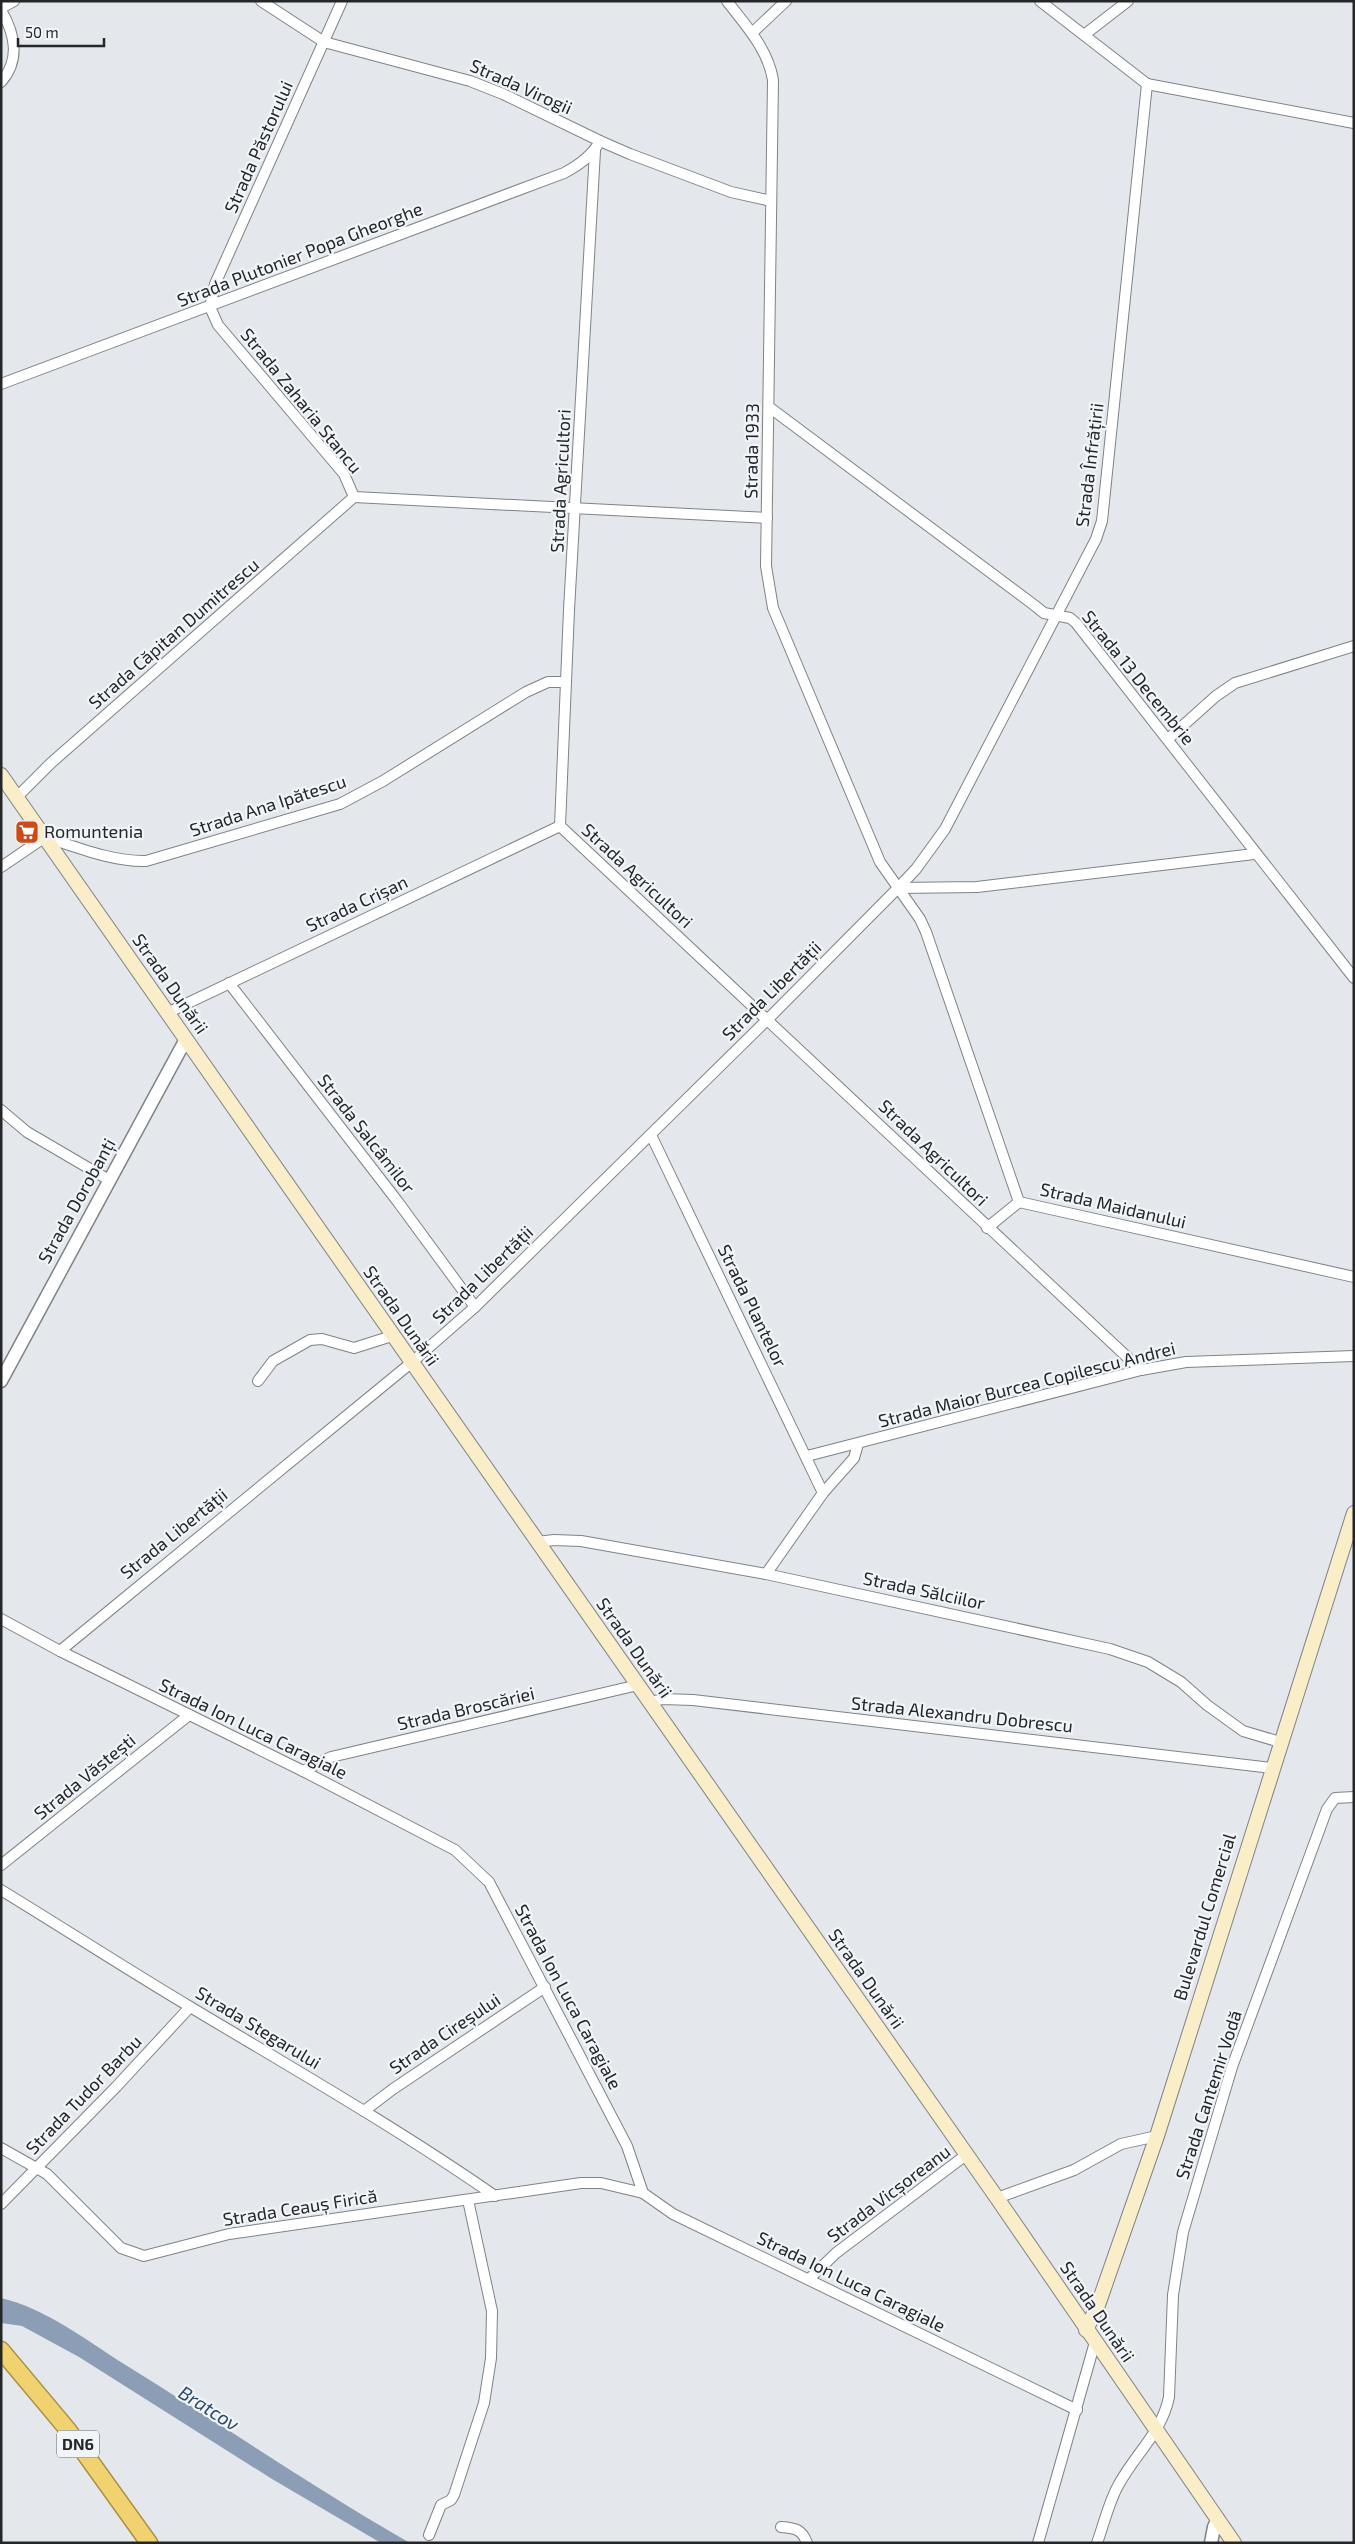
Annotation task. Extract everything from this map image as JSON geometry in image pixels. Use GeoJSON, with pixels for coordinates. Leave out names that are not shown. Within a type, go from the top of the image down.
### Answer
{"type":"FeatureCollection","features":[{"type":"Feature","properties":{"kind":"highway","name":"DN6"},"geometry":{"type":"LineString","coordinates":[[1,2350],[68,2430],[149,2543]]}},
{"type":"Feature","properties":{"kind":"main road","name":"Strada Dunării"},"geometry":{"type":"LineString","coordinates":[[1,775],[997,2198],[1234,2543]]}},
{"type":"Feature","properties":{"kind":"main road","name":"Bulevardul Comercial"},"geometry":{"type":"LineString","coordinates":[[1086,2330],[1100,2297],[1157,2136],[1280,1742],[1354,1513]]}},
{"type":"Feature","properties":{"kind":"street"},"geometry":{"type":"LineString","coordinates":[[1,82],[12,64],[15,49],[13,36],[1,9],[14,1]]}},
{"type":"Feature","properties":{"kind":"street","name":"Strada Virogii"},"geometry":{"type":"LineString","coordinates":[[261,1],[324,42],[470,81],[503,94],[600,141],[731,192],[771,201]]}},
{"type":"Feature","properties":{"kind":"street","name":"Strada Păstorului"},"geometry":{"type":"LineString","coordinates":[[210,307],[214,284],[342,1]]}},
{"type":"Feature","properties":{"kind":"street","name":"Strada 1933"},"geometry":{"type":"LineString","coordinates":[[727,1],[752,32],[771,66],[773,80],[766,566],[773,608],[880,862],[898,888]]}},
{"type":"Feature","properties":{"kind":"street"},"geometry":{"type":"LineString","coordinates":[[752,32],[786,1]]}},
{"type":"Feature","properties":{"kind":"street"},"geometry":{"type":"LineString","coordinates":[[1040,1],[1146,84],[1354,124]]}},
{"type":"Feature","properties":{"kind":"street"},"geometry":{"type":"LineString","coordinates":[[1084,36],[1128,1]]}},
{"type":"Feature","properties":{"kind":"street","name":"Strada Înfrățirii"},"geometry":{"type":"LineString","coordinates":[[898,888],[916,869],[945,829],[1054,616],[1096,539],[1102,521],[1146,84]]}},
{"type":"Feature","properties":{"kind":"street","name":"Strada Plutonier Popa Gheorghe"},"geometry":{"type":"LineString","coordinates":[[1,384],[564,173],[578,165],[594,151],[600,141]]}},
{"type":"Feature","properties":{"kind":"street","name":"Strada Agricultori"},"geometry":{"type":"LineString","coordinates":[[594,151],[560,826],[909,1151],[988,1228],[1140,1370]]}},
{"type":"Feature","properties":{"kind":"street","name":"Strada Zaharia Stancu"},"geometry":{"type":"LineString","coordinates":[[210,307],[218,325],[344,474],[354,497],[767,518]]}},
{"type":"Feature","properties":{"kind":"street","name":"Strada 13 Decembrie"},"geometry":{"type":"LineString","coordinates":[[769,407],[1034,605],[1054,616],[1070,618],[1076,623],[1168,739],[1254,854],[1354,978]]}},
{"type":"Feature","properties":{"kind":"street","name":"Strada Căpitan Dumitrescu"},"geometry":{"type":"LineString","coordinates":[[17,797],[51,763],[354,497]]}},
{"type":"Feature","properties":{"kind":"street"},"geometry":{"type":"LineString","coordinates":[[1168,739],[1216,696],[1235,683],[1354,646]]}},
{"type":"Feature","properties":{"kind":"street","name":"Strada Ana Ipătescu"},"geometry":{"type":"LineString","coordinates":[[44,837],[84,850],[135,861],[170,856],[340,804],[383,781],[526,692],[548,682],[566,682]]}},
{"type":"Feature","properties":{"kind":"street","name":"Strada Crișan"},"geometry":{"type":"LineString","coordinates":[[167,1012],[560,826]]}},
{"type":"Feature","properties":{"kind":"street"},"geometry":{"type":"LineString","coordinates":[[1,867],[44,837]]}},
{"type":"Feature","properties":{"kind":"street"},"geometry":{"type":"LineString","coordinates":[[898,888],[942,889],[978,887],[1254,854]]}},
{"type":"Feature","properties":{"kind":"street","name":"Strada Libertății"},"geometry":{"type":"LineString","coordinates":[[60,1651],[411,1363],[475,1307],[767,1020],[898,888]]}},
{"type":"Feature","properties":{"kind":"street","name":"Strada Maidanului"},"geometry":{"type":"LineString","coordinates":[[898,888],[926,932],[1019,1202],[1354,1277]]}},
{"type":"Feature","properties":{"kind":"street","name":"Strada Salcâmilor"},"geometry":{"type":"LineString","coordinates":[[229,983],[398,1202],[475,1307]]}},
{"type":"Feature","properties":{"kind":"street","name":"Strada Dorobanți"},"geometry":{"type":"LineString","coordinates":[[1,1381],[186,1039]]}},
{"type":"Feature","properties":{"kind":"street"},"geometry":{"type":"LineString","coordinates":[[1,1110],[27,1132],[109,1180]]}},
{"type":"Feature","properties":{"kind":"street","name":"Strada Plantelor"},"geometry":{"type":"LineString","coordinates":[[650,1135],[807,1456],[823,1493]]}},
{"type":"Feature","properties":{"kind":"street"},"geometry":{"type":"LineString","coordinates":[[988,1228],[1019,1202]]}},
{"type":"Feature","properties":{"kind":"street"},"geometry":{"type":"LineString","coordinates":[[258,1381],[273,1361],[310,1340],[322,1339],[354,1348],[392,1336]]}},
{"type":"Feature","properties":{"kind":"street","name":"Strada Maior Burcea Copilescu Andrei"},"geometry":{"type":"LineString","coordinates":[[807,1456],[1140,1370],[1186,1362],[1354,1356]]}},
{"type":"Feature","properties":{"kind":"street","name":"Strada Maior Burcea Copilescu Andrei"},"geometry":{"type":"LineString","coordinates":[[766,1574],[823,1493],[854,1458],[858,1444]]}},
{"type":"Feature","properties":{"kind":"street","name":"Strada Sălciilor"},"geometry":{"type":"LineString","coordinates":[[537,1542],[554,1540],[581,1541],[766,1574],[1110,1649],[1148,1662],[1181,1682],[1206,1705],[1243,1731],[1280,1742]]}},
{"type":"Feature","properties":{"kind":"street","name":"Strada Ion Luca Caragiale"},"geometry":{"type":"LineString","coordinates":[[1,1619],[60,1651],[303,1770],[455,1850],[489,1882],[627,2146],[643,2193],[673,2214],[1077,2410]]}},
{"type":"Feature","properties":{"kind":"street","name":"Strada Broscăriei"},"geometry":{"type":"LineString","coordinates":[[303,1770],[331,1758],[638,1685]]}},
{"type":"Feature","properties":{"kind":"street","name":"Strada Alexandru Dobrescu"},"geometry":{"type":"LineString","coordinates":[[650,1702],[663,1699],[692,1700],[1272,1768]]}},
{"type":"Feature","properties":{"kind":"street","name":"Strada Văstești"},"geometry":{"type":"LineString","coordinates":[[1,1865],[189,1715]]}},
{"type":"Feature","properties":{"kind":"street","name":"Strada Cantemir Vodă"},"geometry":{"type":"LineString","coordinates":[[1157,2431],[1166,2413],[1170,2397],[1173,2295],[1183,2232],[1232,2067],[1327,1809],[1335,1798],[1354,1797]]}},
{"type":"Feature","properties":{"kind":"street","name":"Strada Stegarului"},"geometry":{"type":"LineString","coordinates":[[1,1890],[190,2007],[364,2111],[495,2196]]}},
{"type":"Feature","properties":{"kind":"street","name":"Strada Cireșului"},"geometry":{"type":"LineString","coordinates":[[364,2111],[393,2089],[545,1987]]}},
{"type":"Feature","properties":{"kind":"street","name":"Strada Tudor Barbu"},"geometry":{"type":"LineString","coordinates":[[1,2204],[190,2007]]}},
{"type":"Feature","properties":{"kind":"street"},"geometry":{"type":"LineString","coordinates":[[997,2198],[1074,2170],[1121,2144],[1157,2136]]}},
{"type":"Feature","properties":{"kind":"street","name":"Strada Ceauș Firică"},"geometry":{"type":"LineString","coordinates":[[1,2148],[36,2168],[64,2189],[121,2248],[144,2256],[229,2234],[582,2183],[601,2183],[643,2193]]}},
{"type":"Feature","properties":{"kind":"street","name":"Strada Vicșoreanu"},"geometry":{"type":"LineString","coordinates":[[809,2279],[836,2253],[966,2155]]}},
{"type":"Feature","properties":{"kind":"street"},"geometry":{"type":"LineString","coordinates":[[429,2535],[441,2505],[451,2500],[454,2495],[469,2455],[484,2404],[491,2358],[492,2311],[468,2200]]}},
{"type":"Feature","properties":{"kind":"street"},"geometry":{"type":"LineString","coordinates":[[1038,2543],[1095,2342]]}},
{"type":"Feature","properties":{"kind":"street"},"geometry":{"type":"LineString","coordinates":[[1097,2543],[1118,2485],[1157,2431]]}},
{"type":"Feature","properties":{"kind":"street"},"geometry":{"type":"LineString","coordinates":[[1211,2543],[1214,2527],[1218,2519]]}},
{"type":"Feature","properties":{"kind":"street"},"geometry":{"type":"LineString","coordinates":[[781,2527],[796,2528],[803,2533],[807,2543]]}},
{"type":"Feature","properties":{"kind":"water"},"geometry":{"type":"Polygon","coordinates":[[[1,2298],[33,2309],[65,2326],[302,2477],[410,2543],[381,2543],[272,2479],[79,2357],[22,2326],[1,2323],[1,2298]]]}},
{"type":"Feature","properties":{"kind":"place","name":"Romuntenia"},"geometry":{"type":"Point","coordinates":[27,832]}},
{"type":"Feature","properties":{"kind":"water label","name":"Bratcov"},"geometry":{"type":"Point","coordinates":[209,2408]}}]}
